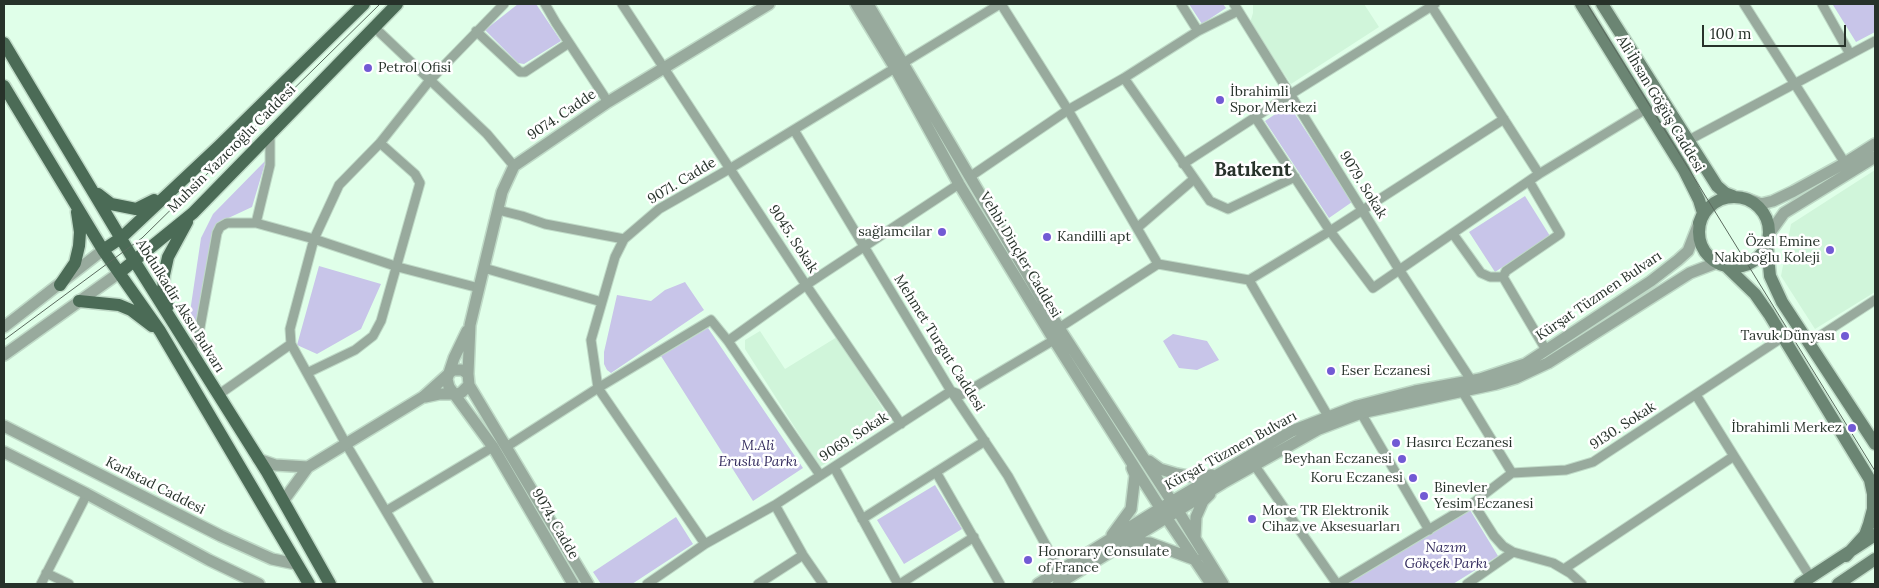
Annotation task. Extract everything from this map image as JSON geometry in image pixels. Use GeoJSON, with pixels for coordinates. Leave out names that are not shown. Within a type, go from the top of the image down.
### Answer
{"type":"FeatureCollection","features":[{"type":"Feature","properties":{"kind":"main road","name":"Muhsin Yazıcıoğlu Caddesi"},"geometry":{"type":"LineString","coordinates":[[103,250],[121,238],[219,146],[364,4]]}},
{"type":"Feature","properties":{"kind":"main road","name":"Muhsin Yazıcıoğlu Caddesi"},"geometry":{"type":"LineString","coordinates":[[119,273],[193,213],[396,4]]}},
{"type":"Feature","properties":{"kind":"main road","name":"Ali İhsan Göğüş Caddesi"},"geometry":{"type":"LineString","coordinates":[[1581,4],[1684,170],[1699,200],[1703,213],[1699,223]]}},
{"type":"Feature","properties":{"kind":"main road","name":"Ali İhsan Göğüş Caddesi"},"geometry":{"type":"LineString","coordinates":[[1602,4],[1717,186],[1725,193],[1739,197]]}},
{"type":"Feature","properties":{"kind":"main road","name":"Abdulkadir Aksu Bulvarı"},"geometry":{"type":"LineString","coordinates":[[4,43],[134,262],[284,500],[330,584]]}},
{"type":"Feature","properties":{"kind":"main road"},"geometry":{"type":"LineString","coordinates":[[4,86],[103,250],[160,331],[309,584]]}},
{"type":"Feature","properties":{"kind":"main road"},"geometry":{"type":"LineString","coordinates":[[92,190],[110,204],[136,209],[147,205],[177,185]]}},
{"type":"Feature","properties":{"kind":"main road"},"geometry":{"type":"LineString","coordinates":[[1875,443],[1782,302],[1774,286],[1770,276],[1768,222],[1763,212],[1755,203],[1739,197],[1722,198],[1711,204],[1704,212],[1699,223],[1700,246],[1707,256],[1722,265],[1755,294],[1783,336],[1875,488]]}},
{"type":"Feature","properties":{"kind":"main road"},"geometry":{"type":"LineString","coordinates":[[60,285],[75,263],[79,246],[79,218],[72,198]]}},
{"type":"Feature","properties":{"kind":"main road"},"geometry":{"type":"LineString","coordinates":[[175,327],[163,294],[164,274],[168,257],[193,213]]}},
{"type":"Feature","properties":{"kind":"main road"},"geometry":{"type":"LineString","coordinates":[[1722,265],[1739,267],[1752,262],[1760,256],[1768,240]]}},
{"type":"Feature","properties":{"kind":"main road"},"geometry":{"type":"LineString","coordinates":[[79,301],[119,305],[131,310],[160,331]]}},
{"type":"Feature","properties":{"kind":"main road"},"geometry":{"type":"LineString","coordinates":[[1846,556],[1865,534],[1869,524],[1873,509],[1873,494],[1868,475]]}},
{"type":"Feature","properties":{"kind":"main road"},"geometry":{"type":"LineString","coordinates":[[1805,581],[1846,556],[1875,535]]}},
{"type":"Feature","properties":{"kind":"main road"},"geometry":{"type":"LineString","coordinates":[[1838,584],[1875,559]]}},
{"type":"Feature","properties":{"kind":"main road"},"geometry":{"type":"LineString","coordinates":[[1856,572],[1875,567]]}},
{"type":"Feature","properties":{"kind":"street"},"geometry":{"type":"LineString","coordinates":[[429,584],[306,373],[291,344],[290,329],[314,239],[339,185],[380,144],[430,80],[504,4]]}},
{"type":"Feature","properties":{"kind":"street"},"geometry":{"type":"LineString","coordinates":[[545,4],[608,102]]}},
{"type":"Feature","properties":{"kind":"street","name":"9045. Sokak"},"geometry":{"type":"LineString","coordinates":[[622,4],[806,285],[900,424]]}},
{"type":"Feature","properties":{"kind":"street","name":"9074. Cadde"},"geometry":{"type":"LineString","coordinates":[[514,166],[608,102],[769,4]]}},
{"type":"Feature","properties":{"kind":"street","name":"Vehbi Dinçler Caddesi"},"geometry":{"type":"LineString","coordinates":[[856,4],[899,66],[959,184],[1054,340],[1211,584]]}},
{"type":"Feature","properties":{"kind":"street"},"geometry":{"type":"LineString","coordinates":[[868,4],[899,66],[971,176],[1059,328],[1223,584]]}},
{"type":"Feature","properties":{"kind":"street"},"geometry":{"type":"LineString","coordinates":[[1000,4],[1068,110],[1158,264]]}},
{"type":"Feature","properties":{"kind":"street","name":"9071. Cadde"},"geometry":{"type":"LineString","coordinates":[[704,544],[598,388],[591,340],[614,256],[624,239],[659,209],[731,168],[1000,4]]}},
{"type":"Feature","properties":{"kind":"street"},"geometry":{"type":"LineString","coordinates":[[1181,4],[1198,31]]}},
{"type":"Feature","properties":{"kind":"street"},"geometry":{"type":"LineString","coordinates":[[1183,164],[1432,4],[1539,174]]}},
{"type":"Feature","properties":{"kind":"street"},"geometry":{"type":"LineString","coordinates":[[1744,4],[1845,163]]}},
{"type":"Feature","properties":{"kind":"street"},"geometry":{"type":"LineString","coordinates":[[1822,4],[1850,54]]}},
{"type":"Feature","properties":{"kind":"street"},"geometry":{"type":"LineString","coordinates":[[971,176],[1068,110],[1124,78],[1236,7]]}},
{"type":"Feature","properties":{"kind":"street","name":"9079. Sokak"},"geometry":{"type":"LineString","coordinates":[[1236,7],[1400,271],[1471,380]]}},
{"type":"Feature","properties":{"kind":"street"},"geometry":{"type":"LineString","coordinates":[[374,26],[487,134],[514,166],[502,192],[470,324],[454,358],[447,379],[452,394]]}},
{"type":"Feature","properties":{"kind":"street"},"geometry":{"type":"LineString","coordinates":[[476,31],[520,72],[525,72],[569,43]]}},
{"type":"Feature","properties":{"kind":"street"},"geometry":{"type":"LineString","coordinates":[[1687,140],[1875,41]]}},
{"type":"Feature","properties":{"kind":"street"},"geometry":{"type":"LineString","coordinates":[[1124,78],[1210,201],[1228,209],[1295,177]]}},
{"type":"Feature","properties":{"kind":"street"},"geometry":{"type":"LineString","coordinates":[[1255,117],[1330,231],[1373,288],[1539,174],[1646,109]]}},
{"type":"Feature","properties":{"kind":"street"},"geometry":{"type":"LineString","coordinates":[[1059,328],[1158,264],[1249,280],[1330,231],[1504,119]]}},
{"type":"Feature","properties":{"kind":"street","name":"Mehmet Turgut Caddesi"},"geometry":{"type":"LineString","coordinates":[[794,130],[951,391],[1008,476],[1060,571]]}},
{"type":"Feature","properties":{"kind":"street"},"geometry":{"type":"LineString","coordinates":[[256,223],[270,165],[270,134]]}},
{"type":"Feature","properties":{"kind":"street"},"geometry":{"type":"LineString","coordinates":[[306,373],[355,350],[373,336],[381,321],[398,267],[420,182],[415,174],[380,144]]}},
{"type":"Feature","properties":{"kind":"street"},"geometry":{"type":"LineString","coordinates":[[1739,197],[1761,204],[1773,201],[1845,163],[1875,144]]}},
{"type":"Feature","properties":{"kind":"street"},"geometry":{"type":"LineString","coordinates":[[1768,240],[1784,214],[1794,206],[1875,157]]}},
{"type":"Feature","properties":{"kind":"street"},"geometry":{"type":"LineString","coordinates":[[1137,228],[1194,179]]}},
{"type":"Feature","properties":{"kind":"street"},"geometry":{"type":"LineString","coordinates":[[1503,277],[1506,271],[1560,234],[1529,181]]}},
{"type":"Feature","properties":{"kind":"street"},"geometry":{"type":"LineString","coordinates":[[728,340],[806,285],[959,184]]}},
{"type":"Feature","properties":{"kind":"street"},"geometry":{"type":"LineString","coordinates":[[498,210],[545,224],[624,239]]}},
{"type":"Feature","properties":{"kind":"street"},"geometry":{"type":"LineString","coordinates":[[191,352],[199,333],[217,233],[220,227],[227,223],[256,223],[314,239],[398,267],[479,288]]}},
{"type":"Feature","properties":{"kind":"street","name":"Kürşat Tüzmen Bulvarı"},"geometry":{"type":"LineString","coordinates":[[1058,584],[1111,545],[1222,478],[1292,431],[1357,406],[1415,391],[1480,379],[1525,364],[1678,260],[1688,251],[1699,223]]}},
{"type":"Feature","properties":{"kind":"street"},"geometry":{"type":"LineString","coordinates":[[1453,234],[1481,273],[1490,277],[1503,277]]}},
{"type":"Feature","properties":{"kind":"street","name":"Muhsin Yazıcıoğlu Caddesi"},"geometry":{"type":"LineString","coordinates":[[4,327],[103,250]]}},
{"type":"Feature","properties":{"kind":"street","name":"Kürşat Tüzmen Bulvarı"},"geometry":{"type":"LineString","coordinates":[[1222,478],[1255,466],[1319,429],[1361,413],[1509,380],[1548,364],[1690,273],[1722,265]]}},
{"type":"Feature","properties":{"kind":"street"},"geometry":{"type":"LineString","coordinates":[[484,268],[602,302]]}},
{"type":"Feature","properties":{"kind":"street","name":"Muhsin Yazıcıoğlu Caddesi"},"geometry":{"type":"LineString","coordinates":[[4,355],[119,273]]}},
{"type":"Feature","properties":{"kind":"street"},"geometry":{"type":"LineString","coordinates":[[1503,277],[1546,350]]}},
{"type":"Feature","properties":{"kind":"street"},"geometry":{"type":"LineString","coordinates":[[1249,280],[1328,416]]}},
{"type":"Feature","properties":{"kind":"street"},"geometry":{"type":"LineString","coordinates":[[1809,343],[1875,300]]}},
{"type":"Feature","properties":{"kind":"street"},"geometry":{"type":"LineString","coordinates":[[506,447],[598,388],[711,320],[728,340],[820,476]]}},
{"type":"Feature","properties":{"kind":"street"},"geometry":{"type":"LineString","coordinates":[[424,397],[462,392],[468,380],[470,324]]}},
{"type":"Feature","properties":{"kind":"street","name":"9130. Sokak"},"geometry":{"type":"LineString","coordinates":[[1512,473],[1566,470],[1593,462],[1783,336]]}},
{"type":"Feature","properties":{"kind":"street","name":"9069. Sokak"},"geometry":{"type":"LineString","coordinates":[[647,584],[704,544],[775,505],[951,391],[961,395],[1054,340]]}},
{"type":"Feature","properties":{"kind":"street"},"geometry":{"type":"LineString","coordinates":[[218,395],[291,344]]}},
{"type":"Feature","properties":{"kind":"street"},"geometry":{"type":"LineString","coordinates":[[284,500],[308,467],[424,397],[449,374],[457,369],[462,370],[468,380]]}},
{"type":"Feature","properties":{"kind":"street","name":"9074. Cadde"},"geometry":{"type":"LineString","coordinates":[[468,380],[588,584]]}},
{"type":"Feature","properties":{"kind":"street"},"geometry":{"type":"LineString","coordinates":[[1255,466],[1337,584],[1472,503],[1512,473],[1462,391]]}},
{"type":"Feature","properties":{"kind":"street","name":"9074. Cadde"},"geometry":{"type":"LineString","coordinates":[[452,394],[461,402],[493,446],[572,584]]}},
{"type":"Feature","properties":{"kind":"street"},"geometry":{"type":"LineString","coordinates":[[1696,395],[1734,456],[1805,581]]}},
{"type":"Feature","properties":{"kind":"street"},"geometry":{"type":"LineString","coordinates":[[1361,413],[1429,530]]}},
{"type":"Feature","properties":{"kind":"street","name":"Karlstad Caddesi"},"geometry":{"type":"LineString","coordinates":[[4,426],[221,536],[272,559],[296,564]]}},
{"type":"Feature","properties":{"kind":"street"},"geometry":{"type":"LineString","coordinates":[[862,519],[985,441]]}},
{"type":"Feature","properties":{"kind":"street"},"geometry":{"type":"LineString","coordinates":[[386,511],[493,446]]}},
{"type":"Feature","properties":{"kind":"street"},"geometry":{"type":"LineString","coordinates":[[1111,545],[1131,509],[1135,475],[1126,453]]}},
{"type":"Feature","properties":{"kind":"street"},"geometry":{"type":"LineString","coordinates":[[4,454],[87,494],[209,560],[238,580],[259,584]]}},
{"type":"Feature","properties":{"kind":"street"},"geometry":{"type":"LineString","coordinates":[[1142,456],[1160,469],[1177,474],[1198,478],[1222,478]]}},
{"type":"Feature","properties":{"kind":"street"},"geometry":{"type":"LineString","coordinates":[[1564,569],[1734,456]]}},
{"type":"Feature","properties":{"kind":"street"},"geometry":{"type":"LineString","coordinates":[[258,458],[275,465],[308,467]]}},
{"type":"Feature","properties":{"kind":"street"},"geometry":{"type":"LineString","coordinates":[[834,467],[899,584],[974,537]]}},
{"type":"Feature","properties":{"kind":"street"},"geometry":{"type":"LineString","coordinates":[[936,472],[1000,584]]}},
{"type":"Feature","properties":{"kind":"street"},"geometry":{"type":"LineString","coordinates":[[1195,538],[1196,517],[1203,501],[1222,478]]}},
{"type":"Feature","properties":{"kind":"street"},"geometry":{"type":"LineString","coordinates":[[41,584],[87,494]]}},
{"type":"Feature","properties":{"kind":"street"},"geometry":{"type":"LineString","coordinates":[[1472,503],[1494,536],[1513,552],[1553,563],[1564,569],[1582,584]]}},
{"type":"Feature","properties":{"kind":"street"},"geometry":{"type":"LineString","coordinates":[[775,505],[803,555],[823,584]]}},
{"type":"Feature","properties":{"kind":"street"},"geometry":{"type":"LineString","coordinates":[[1111,545],[1136,542],[1150,543],[1196,560]]}},
{"type":"Feature","properties":{"kind":"street","name":"Kürşat Tüzmen Bulvarı"},"geometry":{"type":"LineString","coordinates":[[1038,584],[1111,545]]}},
{"type":"Feature","properties":{"kind":"street"},"geometry":{"type":"LineString","coordinates":[[1468,584],[1513,552]]}},
{"type":"Feature","properties":{"kind":"street"},"geometry":{"type":"LineString","coordinates":[[758,584],[803,555]]}},
{"type":"Feature","properties":{"kind":"street"},"geometry":{"type":"LineString","coordinates":[[46,573],[68,584]]}},
{"type":"Feature","properties":{"kind":"street"},"geometry":{"type":"LineString","coordinates":[[659,576],[664,584]]}},
{"type":"Feature","properties":{"kind":"shaded area"},"geometry":{"type":"Polygon","coordinates":[[[1253,4],[1364,4],[1379,27],[1291,84],[1250,23],[1253,4]]]}},
{"type":"Feature","properties":{"kind":"shaded area","name":"Özel Emine Nakıboğlu Koleji"},"geometry":{"type":"Polygon","coordinates":[[[1875,170],[1875,292],[1815,329],[1781,276],[1791,224],[1875,170]]]}},
{"type":"Feature","properties":{"kind":"shaded area"},"geometry":{"type":"Polygon","coordinates":[[[760,331],[785,369],[837,337],[890,420],[820,467],[745,349],[745,340],[760,331]]]}},
{"type":"Feature","properties":{"kind":"green space"},"geometry":{"type":"Polygon","coordinates":[[[518,4],[536,4],[561,41],[524,64],[518,63],[485,30],[518,4]]]}},
{"type":"Feature","properties":{"kind":"green space"},"geometry":{"type":"Polygon","coordinates":[[[1189,4],[1223,4],[1226,8],[1202,24],[1189,4]]]}},
{"type":"Feature","properties":{"kind":"green space"},"geometry":{"type":"Polygon","coordinates":[[[1834,4],[1875,4],[1875,32],[1856,42],[1834,4]]]}},
{"type":"Feature","properties":{"kind":"green space"},"geometry":{"type":"Polygon","coordinates":[[[1289,105],[1352,202],[1329,218],[1265,121],[1289,105]]]}},
{"type":"Feature","properties":{"kind":"green space"},"geometry":{"type":"Polygon","coordinates":[[[266,160],[252,207],[222,221],[197,331],[190,312],[201,238],[213,214],[266,160]]]}},
{"type":"Feature","properties":{"kind":"green space"},"geometry":{"type":"Polygon","coordinates":[[[1525,196],[1550,236],[1495,272],[1469,232],[1525,196]]]}},
{"type":"Feature","properties":{"kind":"green space"},"geometry":{"type":"Polygon","coordinates":[[[319,266],[381,284],[361,329],[317,354],[297,345],[319,266]]]}},
{"type":"Feature","properties":{"kind":"green space"},"geometry":{"type":"Polygon","coordinates":[[[685,282],[704,310],[611,373],[607,370],[604,364],[604,352],[617,295],[651,301],[665,290],[685,282]]]}},
{"type":"Feature","properties":{"kind":"green space","name":"M.Ali Eruslu Parkı"},"geometry":{"type":"Polygon","coordinates":[[[708,328],[803,468],[753,501],[661,356],[708,328]]]}},
{"type":"Feature","properties":{"kind":"green space"},"geometry":{"type":"Polygon","coordinates":[[[1173,334],[1207,341],[1219,360],[1197,370],[1179,368],[1163,341],[1173,334]]]}},
{"type":"Feature","properties":{"kind":"green space"},"geometry":{"type":"Polygon","coordinates":[[[935,485],[962,529],[904,564],[877,520],[935,485]]]}},
{"type":"Feature","properties":{"kind":"green space","name":"Nazım Gökçek Parkı"},"geometry":{"type":"Polygon","coordinates":[[[1470,510],[1498,556],[1453,584],[1346,584],[1470,510]]]}},
{"type":"Feature","properties":{"kind":"green space"},"geometry":{"type":"Polygon","coordinates":[[[676,517],[693,544],[632,584],[601,584],[593,572],[676,517]]]}},
{"type":"Feature","properties":{"kind":"tram line"},"geometry":{"type":"LineString","coordinates":[[4,340],[142,238],[380,4]]}},
{"type":"Feature","properties":{"kind":"tram line"},"geometry":{"type":"LineString","coordinates":[[1587,4],[1875,471]]}},
{"type":"Feature","properties":{"kind":"place","name":"Petrol Ofisi"},"geometry":{"type":"Point","coordinates":[368,68]}},
{"type":"Feature","properties":{"kind":"place","name":"İbrahimli Spor Merkezi"},"geometry":{"type":"Point","coordinates":[1220,100]}},
{"type":"Feature","properties":{"kind":"place","name":"sağlamcilar"},"geometry":{"type":"Point","coordinates":[942,232]}},
{"type":"Feature","properties":{"kind":"place","name":"Kandilli apt"},"geometry":{"type":"Point","coordinates":[1047,237]}},
{"type":"Feature","properties":{"kind":"place","name":"Özel Emine Nakıboğlu Koleji"},"geometry":{"type":"Point","coordinates":[1830,250]}},
{"type":"Feature","properties":{"kind":"place","name":"Tavuk Dünyası"},"geometry":{"type":"Point","coordinates":[1845,336]}},
{"type":"Feature","properties":{"kind":"place","name":"Eser Eczanesi"},"geometry":{"type":"Point","coordinates":[1331,371]}},
{"type":"Feature","properties":{"kind":"place","name":"İbrahimli Merkez"},"geometry":{"type":"Point","coordinates":[1852,428]}},
{"type":"Feature","properties":{"kind":"place","name":"Hasırcı Eczanesi"},"geometry":{"type":"Point","coordinates":[1396,443]}},
{"type":"Feature","properties":{"kind":"place","name":"Beyhan Eczanesi"},"geometry":{"type":"Point","coordinates":[1402,459]}},
{"type":"Feature","properties":{"kind":"place","name":"Koru Eczanesi"},"geometry":{"type":"Point","coordinates":[1413,478]}},
{"type":"Feature","properties":{"kind":"place","name":"Binevler Yesim Eczanesi"},"geometry":{"type":"Point","coordinates":[1424,496]}},
{"type":"Feature","properties":{"kind":"place","name":"More TR Elektronik Cihaz ve Aksesuarları"},"geometry":{"type":"Point","coordinates":[1252,519]}},
{"type":"Feature","properties":{"kind":"place","name":"Honorary Consulate of France"},"geometry":{"type":"Point","coordinates":[1028,560]}},
{"type":"Feature","properties":{"kind":"district","name":"Batıkent"},"geometry":{"type":"Point","coordinates":[1253,171]}}]}
